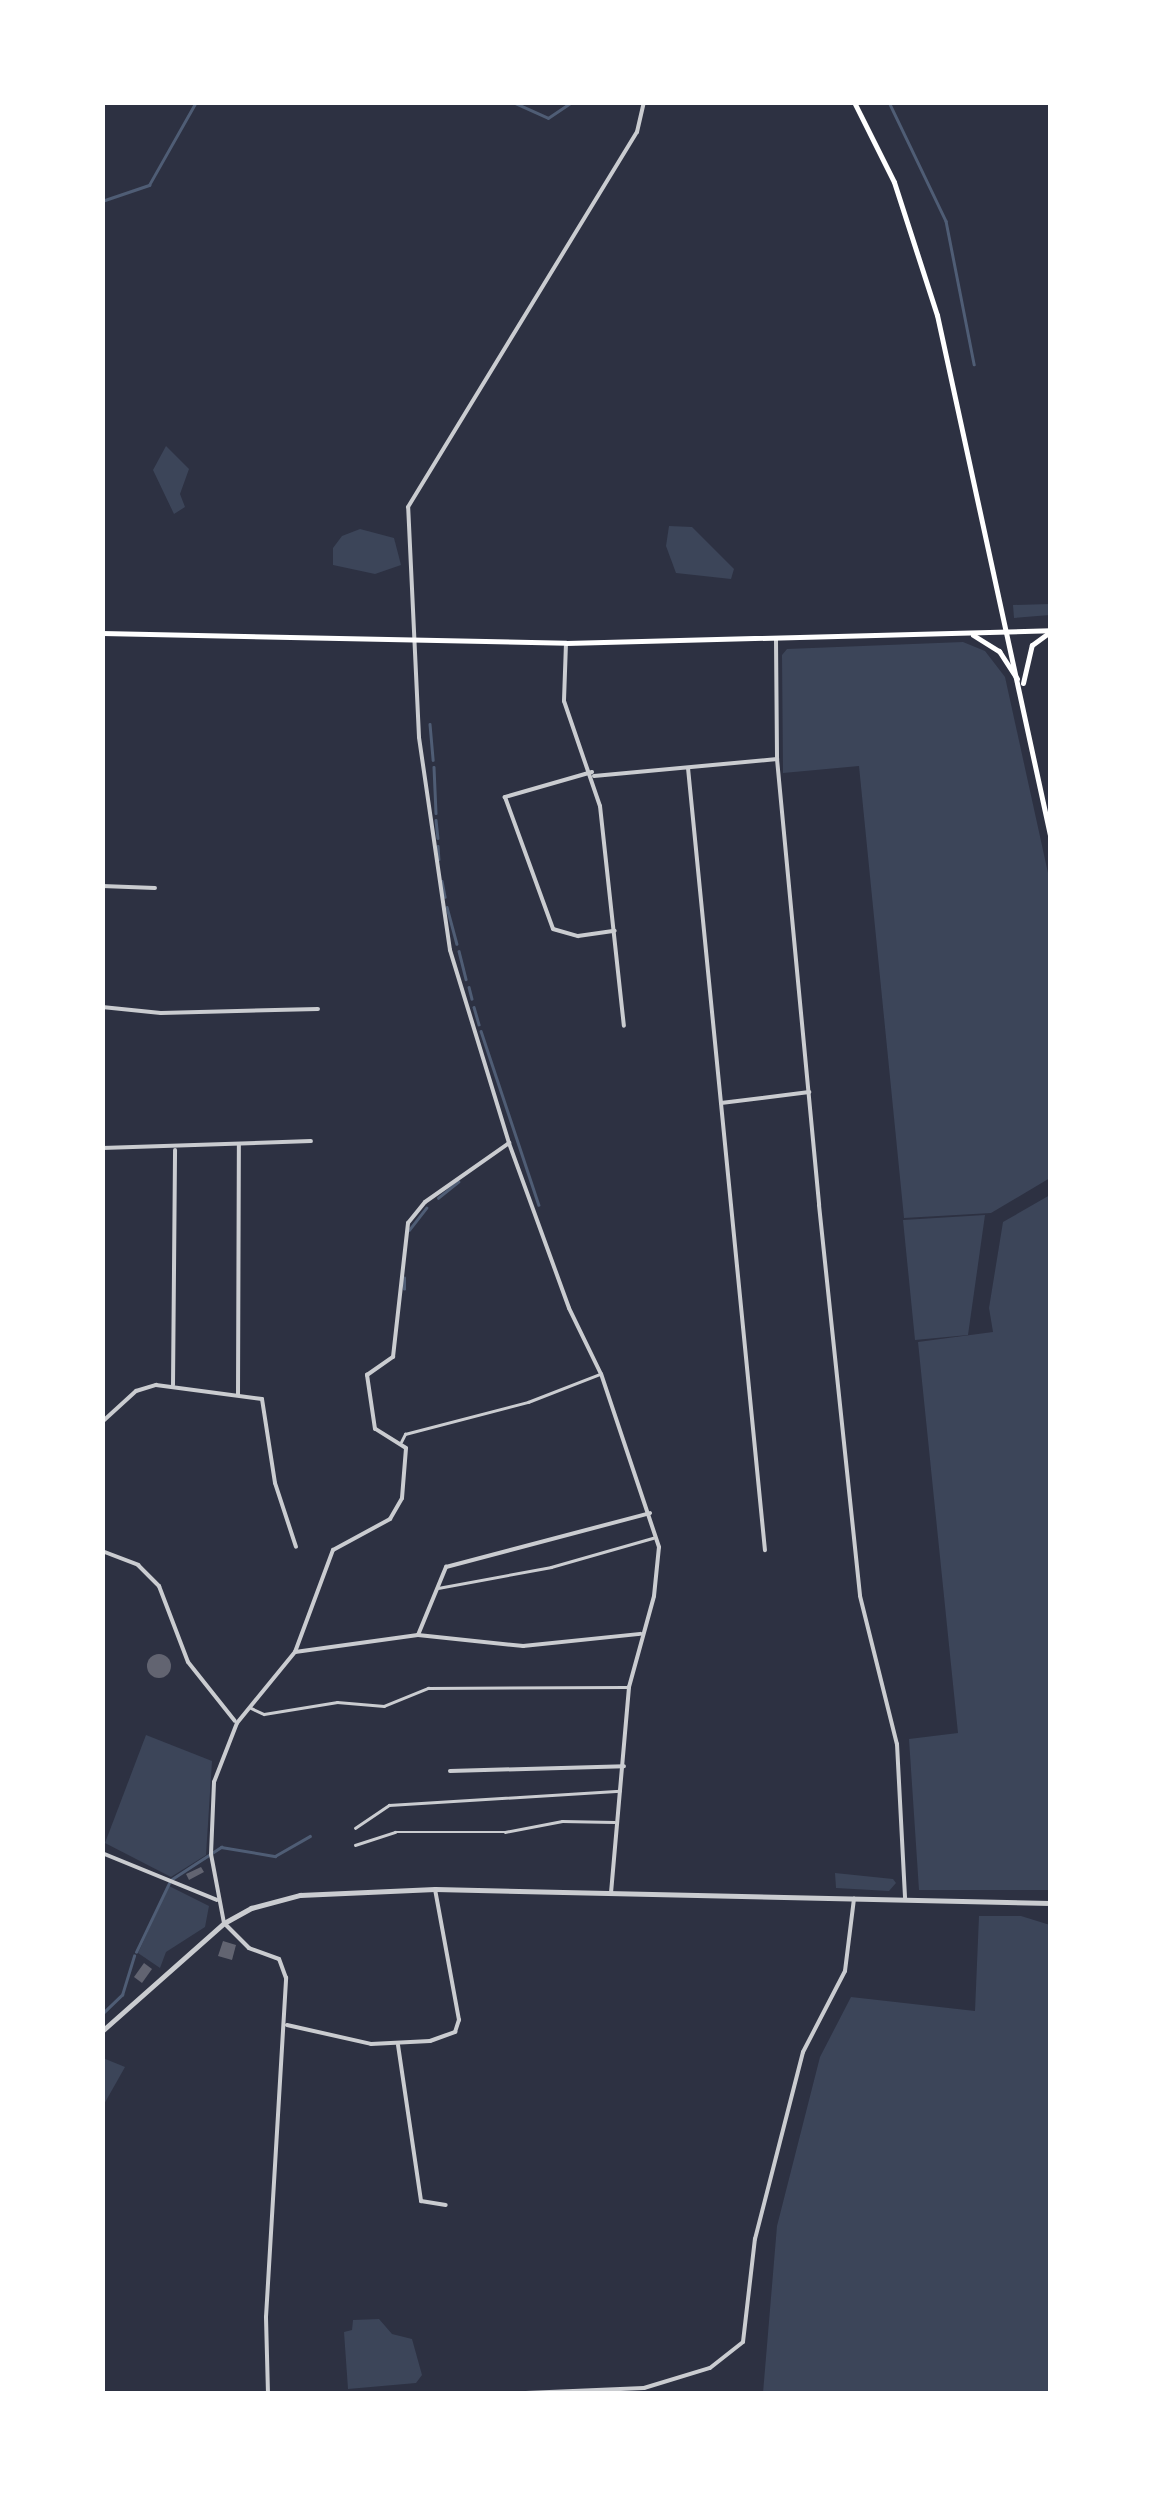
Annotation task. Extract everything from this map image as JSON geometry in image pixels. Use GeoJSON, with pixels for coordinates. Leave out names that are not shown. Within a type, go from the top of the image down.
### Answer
{"type":"FeatureCollection","features":[{"type":"Feature","properties":{"kind":"main road"},"geometry":{"type":"LineString","coordinates":[[854,102],[894,182],[924,268],[1010,632],[1050,835]]}},
{"type":"Feature","properties":{"kind":"main road"},"geometry":{"type":"LineString","coordinates":[[102,633],[566,644],[1050,631]]}},
{"type":"Feature","properties":{"kind":"main road"},"geometry":{"type":"LineString","coordinates":[[1022,691],[1028,651],[1050,631]]}},
{"type":"Feature","properties":{"kind":"main road"},"geometry":{"type":"LineString","coordinates":[[971,634],[1006,658],[1022,691]]}},
{"type":"Feature","properties":{"kind":"street"},"geometry":{"type":"LineString","coordinates":[[611,1893],[629,1687],[660,1568],[658,1537],[601,1374],[569,1308],[509,1143],[440,901],[420,751],[409,526],[414,491],[636,132],[644,102]]}},
{"type":"Feature","properties":{"kind":"street"},"geometry":{"type":"LineString","coordinates":[[776,640],[777,759],[856,1563],[897,1744],[904,1900]]}},
{"type":"Feature","properties":{"kind":"street"},"geometry":{"type":"LineString","coordinates":[[566,644],[564,701],[593,774],[624,1026]]}},
{"type":"Feature","properties":{"kind":"street"},"geometry":{"type":"LineString","coordinates":[[615,931],[578,936],[553,930],[506,797],[593,774],[777,759]]}},
{"type":"Feature","properties":{"kind":"street"},"geometry":{"type":"LineString","coordinates":[[688,768],[765,1550]]}},
{"type":"Feature","properties":{"kind":"street"},"geometry":{"type":"LineString","coordinates":[[102,886],[155,888]]}},
{"type":"Feature","properties":{"kind":"street"},"geometry":{"type":"LineString","coordinates":[[102,1006],[161,1013],[318,1009]]}},
{"type":"Feature","properties":{"kind":"street"},"geometry":{"type":"LineString","coordinates":[[721,1103],[809,1092]]}},
{"type":"Feature","properties":{"kind":"street"},"geometry":{"type":"LineString","coordinates":[[102,1148],[175,1150],[312,1141]]}},
{"type":"Feature","properties":{"kind":"street"},"geometry":{"type":"LineString","coordinates":[[268,2394],[266,2317],[287,2025],[279,1960],[248,1948],[224,1924],[211,1858],[214,1782],[237,1723],[295,1652],[334,1550],[397,1510],[408,1462],[401,1442],[376,1430],[368,1375],[393,1357],[404,1232],[425,1202],[509,1143]]}},
{"type":"Feature","properties":{"kind":"street"},"geometry":{"type":"LineString","coordinates":[[237,1395],[238,1145]]}},
{"type":"Feature","properties":{"kind":"street"},"geometry":{"type":"LineString","coordinates":[[173,1384],[175,1150]]}},
{"type":"Feature","properties":{"kind":"street"},"geometry":{"type":"LineString","coordinates":[[102,1422],[136,1391],[173,1384],[237,1395],[267,1406],[275,1483],[296,1548]]}},
{"type":"Feature","properties":{"kind":"street"},"geometry":{"type":"LineString","coordinates":[[418,1636],[449,1566],[650,1513]]}},
{"type":"Feature","properties":{"kind":"street"},"geometry":{"type":"LineString","coordinates":[[102,1551],[138,1566],[159,1586],[188,1662],[237,1723]]}},
{"type":"Feature","properties":{"kind":"street"},"geometry":{"type":"LineString","coordinates":[[295,1652],[418,1636],[523,1646],[640,1634]]}},
{"type":"Feature","properties":{"kind":"street"},"geometry":{"type":"LineString","coordinates":[[450,1771],[624,1766]]}},
{"type":"Feature","properties":{"kind":"street"},"geometry":{"type":"LineString","coordinates":[[102,1853],[217,1900]]}},
{"type":"Feature","properties":{"kind":"street"},"geometry":{"type":"LineString","coordinates":[[102,2031],[224,1924],[251,1908],[300,1894],[436,1889],[1050,1904]]}},
{"type":"Feature","properties":{"kind":"street"},"geometry":{"type":"LineString","coordinates":[[287,2025],[398,2045],[446,2037],[458,2027],[436,1889]]}},
{"type":"Feature","properties":{"kind":"street"},"geometry":{"type":"LineString","coordinates":[[505,2394],[644,2388],[710,2368],[743,2342],[752,2304],[754,2239],[802,2052],[845,1971],[854,1898]]}},
{"type":"Feature","properties":{"kind":"street"},"geometry":{"type":"LineString","coordinates":[[398,2045],[422,2202],[446,2205]]}},
{"type":"Feature","properties":{"kind":"lane"},"geometry":{"type":"LineString","coordinates":[[401,1442],[405,1434],[528,1402],[601,1374]]}},
{"type":"Feature","properties":{"kind":"lane"},"geometry":{"type":"LineString","coordinates":[[436,1588],[551,1567],[658,1537]]}},
{"type":"Feature","properties":{"kind":"lane"},"geometry":{"type":"LineString","coordinates":[[249,1707],[264,1714],[336,1702],[384,1706],[428,1688],[629,1687]]}},
{"type":"Feature","properties":{"kind":"lane"},"geometry":{"type":"LineString","coordinates":[[355,1828],[388,1804],[621,1791]]}},
{"type":"Feature","properties":{"kind":"lane"},"geometry":{"type":"LineString","coordinates":[[354,1845],[395,1832],[477,1834],[562,1821],[616,1822]]}},
{"type":"Feature","properties":{"kind":"shaded area"},"geometry":{"type":"Polygon","coordinates":[[[166,446],[189,469],[180,494],[185,507],[174,514],[153,470],[166,446]]]}},
{"type":"Feature","properties":{"kind":"shaded area"},"geometry":{"type":"Polygon","coordinates":[[[669,526],[692,527],[734,569],[731,579],[676,573],[666,546],[669,526]]]}},
{"type":"Feature","properties":{"kind":"shaded area"},"geometry":{"type":"Polygon","coordinates":[[[360,529],[394,538],[401,565],[375,574],[333,565],[333,548],[342,536],[360,529]]]}},
{"type":"Feature","properties":{"kind":"shaded area"},"geometry":{"type":"Polygon","coordinates":[[[1050,604],[1050,615],[1014,618],[1013,605],[1050,604]]]}},
{"type":"Feature","properties":{"kind":"shaded area"},"geometry":{"type":"Polygon","coordinates":[[[963,642],[985,651],[1005,677],[1050,882],[1050,1178],[991,1213],[904,1218],[859,766],[783,773],[782,655],[787,649],[963,642]]]}},
{"type":"Feature","properties":{"kind":"shaded area"},"geometry":{"type":"Polygon","coordinates":[[[1050,1195],[1050,1890],[919,1890],[909,1739],[958,1733],[918,1342],[993,1332],[989,1308],[1003,1222],[1050,1195]]]}},
{"type":"Feature","properties":{"kind":"shaded area"},"geometry":{"type":"Polygon","coordinates":[[[985,1215],[968,1335],[915,1340],[903,1220],[985,1215]]]}},
{"type":"Feature","properties":{"kind":"shaded area"},"geometry":{"type":"Polygon","coordinates":[[[146,1735],[212,1761],[206,1855],[171,1877],[105,1843],[146,1735]]]}},
{"type":"Feature","properties":{"kind":"shaded area"},"geometry":{"type":"Polygon","coordinates":[[[835,1873],[893,1879],[896,1883],[889,1891],[836,1888],[835,1873]]]}},
{"type":"Feature","properties":{"kind":"shaded area"},"geometry":{"type":"Polygon","coordinates":[[[169,1886],[209,1906],[205,1927],[166,1952],[160,1968],[138,1953],[169,1886]]]}},
{"type":"Feature","properties":{"kind":"shaded area"},"geometry":{"type":"Polygon","coordinates":[[[979,1916],[1021,1916],[1050,1925],[1050,2393],[763,2393],[777,2226],[820,2057],[851,1997],[975,2011],[979,1916]]]}},
{"type":"Feature","properties":{"kind":"shaded area"},"geometry":{"type":"Polygon","coordinates":[[[102,2059],[125,2067],[103,2106],[102,2059]]]}},
{"type":"Feature","properties":{"kind":"shaded area"},"geometry":{"type":"Polygon","coordinates":[[[379,2319],[392,2334],[412,2339],[422,2375],[416,2383],[348,2389],[344,2332],[352,2330],[353,2320],[379,2319]]]}},
{"type":"Feature","properties":{"kind":"building"},"geometry":{"type":"Polygon","coordinates":[[[159,1654],[171,1666],[159,1678],[147,1666],[159,1654]]]}},
{"type":"Feature","properties":{"kind":"building"},"geometry":{"type":"Polygon","coordinates":[[[201,1867],[204,1872],[189,1880],[186,1874],[201,1867]]]}},
{"type":"Feature","properties":{"kind":"building"},"geometry":{"type":"Polygon","coordinates":[[[223,1941],[236,1945],[232,1960],[218,1956],[223,1941]]]}},
{"type":"Feature","properties":{"kind":"building"},"geometry":{"type":"Polygon","coordinates":[[[144,1963],[152,1969],[142,1983],[134,1977],[144,1963]]]}},
{"type":"Feature","properties":{"kind":"waterway"},"geometry":{"type":"LineString","coordinates":[[102,201],[149,185],[196,102]]}},
{"type":"Feature","properties":{"kind":"waterway"},"geometry":{"type":"LineString","coordinates":[[487,102],[515,103],[548,118],[572,102]]}},
{"type":"Feature","properties":{"kind":"waterway"},"geometry":{"type":"LineString","coordinates":[[889,102],[946,221],[974,364]]}},
{"type":"Feature","properties":{"kind":"waterway"},"geometry":{"type":"LineString","coordinates":[[430,724],[433,760]]}},
{"type":"Feature","properties":{"kind":"waterway"},"geometry":{"type":"LineString","coordinates":[[434,767],[436,813]]}},
{"type":"Feature","properties":{"kind":"waterway"},"geometry":{"type":"LineString","coordinates":[[436,820],[438,838]]}},
{"type":"Feature","properties":{"kind":"waterway"},"geometry":{"type":"LineString","coordinates":[[438,846],[439,859]]}},
{"type":"Feature","properties":{"kind":"waterway"},"geometry":{"type":"LineString","coordinates":[[442,881],[445,897]]}},
{"type":"Feature","properties":{"kind":"waterway"},"geometry":{"type":"LineString","coordinates":[[447,907],[457,944]]}},
{"type":"Feature","properties":{"kind":"waterway"},"geometry":{"type":"LineString","coordinates":[[459,951],[466,979]]}},
{"type":"Feature","properties":{"kind":"waterway"},"geometry":{"type":"LineString","coordinates":[[469,987],[472,999]]}},
{"type":"Feature","properties":{"kind":"waterway"},"geometry":{"type":"LineString","coordinates":[[474,1007],[479,1024]]}},
{"type":"Feature","properties":{"kind":"waterway"},"geometry":{"type":"LineString","coordinates":[[481,1031],[539,1205]]}},
{"type":"Feature","properties":{"kind":"waterway"},"geometry":{"type":"LineString","coordinates":[[438,1198],[458,1182]]}},
{"type":"Feature","properties":{"kind":"waterway"},"geometry":{"type":"LineString","coordinates":[[409,1230],[426,1208]]}},
{"type":"Feature","properties":{"kind":"waterway"},"geometry":{"type":"LineString","coordinates":[[404,1278],[404,1289]]}},
{"type":"Feature","properties":{"kind":"waterway"},"geometry":{"type":"LineString","coordinates":[[172,1879],[221,1847],[275,1856],[310,1836]]}},
{"type":"Feature","properties":{"kind":"waterway"},"geometry":{"type":"LineString","coordinates":[[136,1952],[169,1883]]}},
{"type":"Feature","properties":{"kind":"waterway"},"geometry":{"type":"LineString","coordinates":[[102,2014],[122,1995],[134,1956]]}}]}
